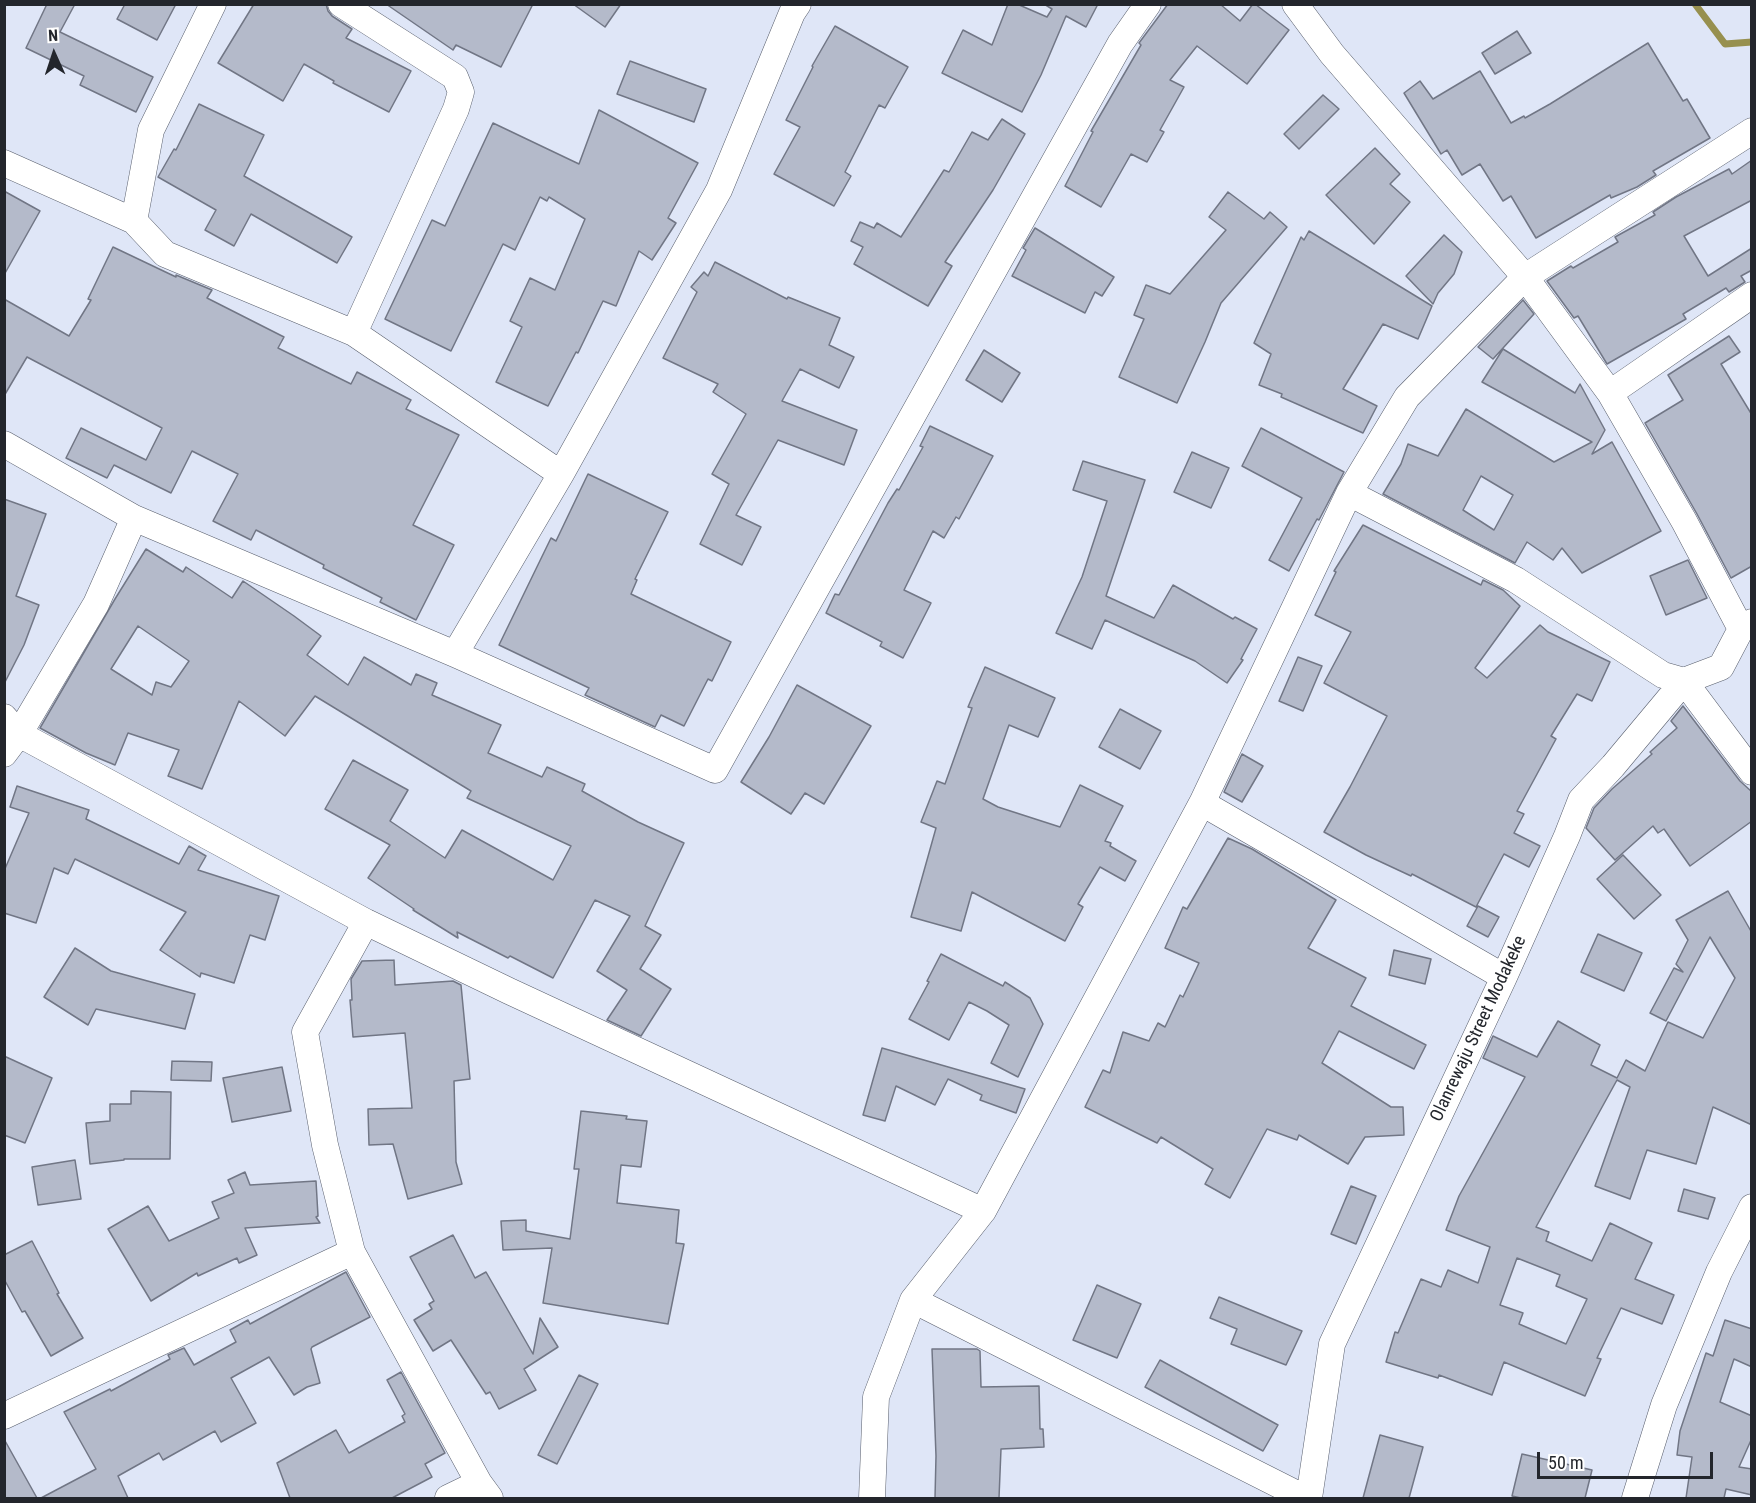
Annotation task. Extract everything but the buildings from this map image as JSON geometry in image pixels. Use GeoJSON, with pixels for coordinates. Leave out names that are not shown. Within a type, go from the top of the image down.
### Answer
{"type":"FeatureCollection","features":[{"type":"Feature","properties":{"kind":"street"},"geometry":{"type":"LineString","coordinates":[[134,221],[151,130],[213,4]]}},
{"type":"Feature","properties":{"kind":"street"},"geometry":{"type":"LineString","coordinates":[[340,4],[455,77],[461,92],[456,109],[354,333]]}},
{"type":"Feature","properties":{"kind":"street"},"geometry":{"type":"LineString","coordinates":[[4,444],[134,518],[455,654],[715,770],[1114,54],[1148,4]]}},
{"type":"Feature","properties":{"kind":"street"},"geometry":{"type":"LineString","coordinates":[[1295,4],[1332,54],[1525,278],[1610,393],[1747,625]]}},
{"type":"Feature","properties":{"kind":"street"},"geometry":{"type":"LineString","coordinates":[[455,654],[561,474],[719,190],[788,7]]}},
{"type":"Feature","properties":{"kind":"street"},"geometry":{"type":"LineString","coordinates":[[872,1498],[876,1397],[913,1300],[983,1211],[1202,803],[1349,493],[1407,397],[1525,278],[1752,131]]}},
{"type":"Feature","properties":{"kind":"street"},"geometry":{"type":"LineString","coordinates":[[4,163],[134,221],[165,254],[354,333],[561,474]]}},
{"type":"Feature","properties":{"kind":"street"},"geometry":{"type":"LineString","coordinates":[[1610,393],[1752,295]]}},
{"type":"Feature","properties":{"kind":"street"},"geometry":{"type":"LineString","coordinates":[[1349,493],[1516,580],[1663,675],[1684,681],[1752,772]]}},
{"type":"Feature","properties":{"kind":"street"},"geometry":{"type":"LineString","coordinates":[[134,518],[96,604],[9,735],[366,922],[983,1211]]}},
{"type":"Feature","properties":{"kind":"street","name":"Olanrewaju Street Modakeke"},"geometry":{"type":"LineString","coordinates":[[1307,1498],[1332,1344],[1504,977],[1581,800],[1684,681],[1721,667],[1747,625]]}},
{"type":"Feature","properties":{"kind":"street"},"geometry":{"type":"LineString","coordinates":[[1202,803],[1504,977]]}},
{"type":"Feature","properties":{"kind":"street"},"geometry":{"type":"LineString","coordinates":[[366,922],[305,1032],[324,1145],[352,1252],[484,1491],[448,1498]]}},
{"type":"Feature","properties":{"kind":"street"},"geometry":{"type":"LineString","coordinates":[[1635,1498],[1664,1405],[1719,1272],[1752,1207]]}},
{"type":"Feature","properties":{"kind":"street"},"geometry":{"type":"LineString","coordinates":[[4,1416],[352,1252]]}},
{"type":"Feature","properties":{"kind":"street"},"geometry":{"type":"LineString","coordinates":[[913,1300],[1307,1498]]}},
{"type":"Feature","properties":{"kind":"waterway"},"geometry":{"type":"LineString","coordinates":[[1695,4],[1725,44],[1752,42]]}}]}
